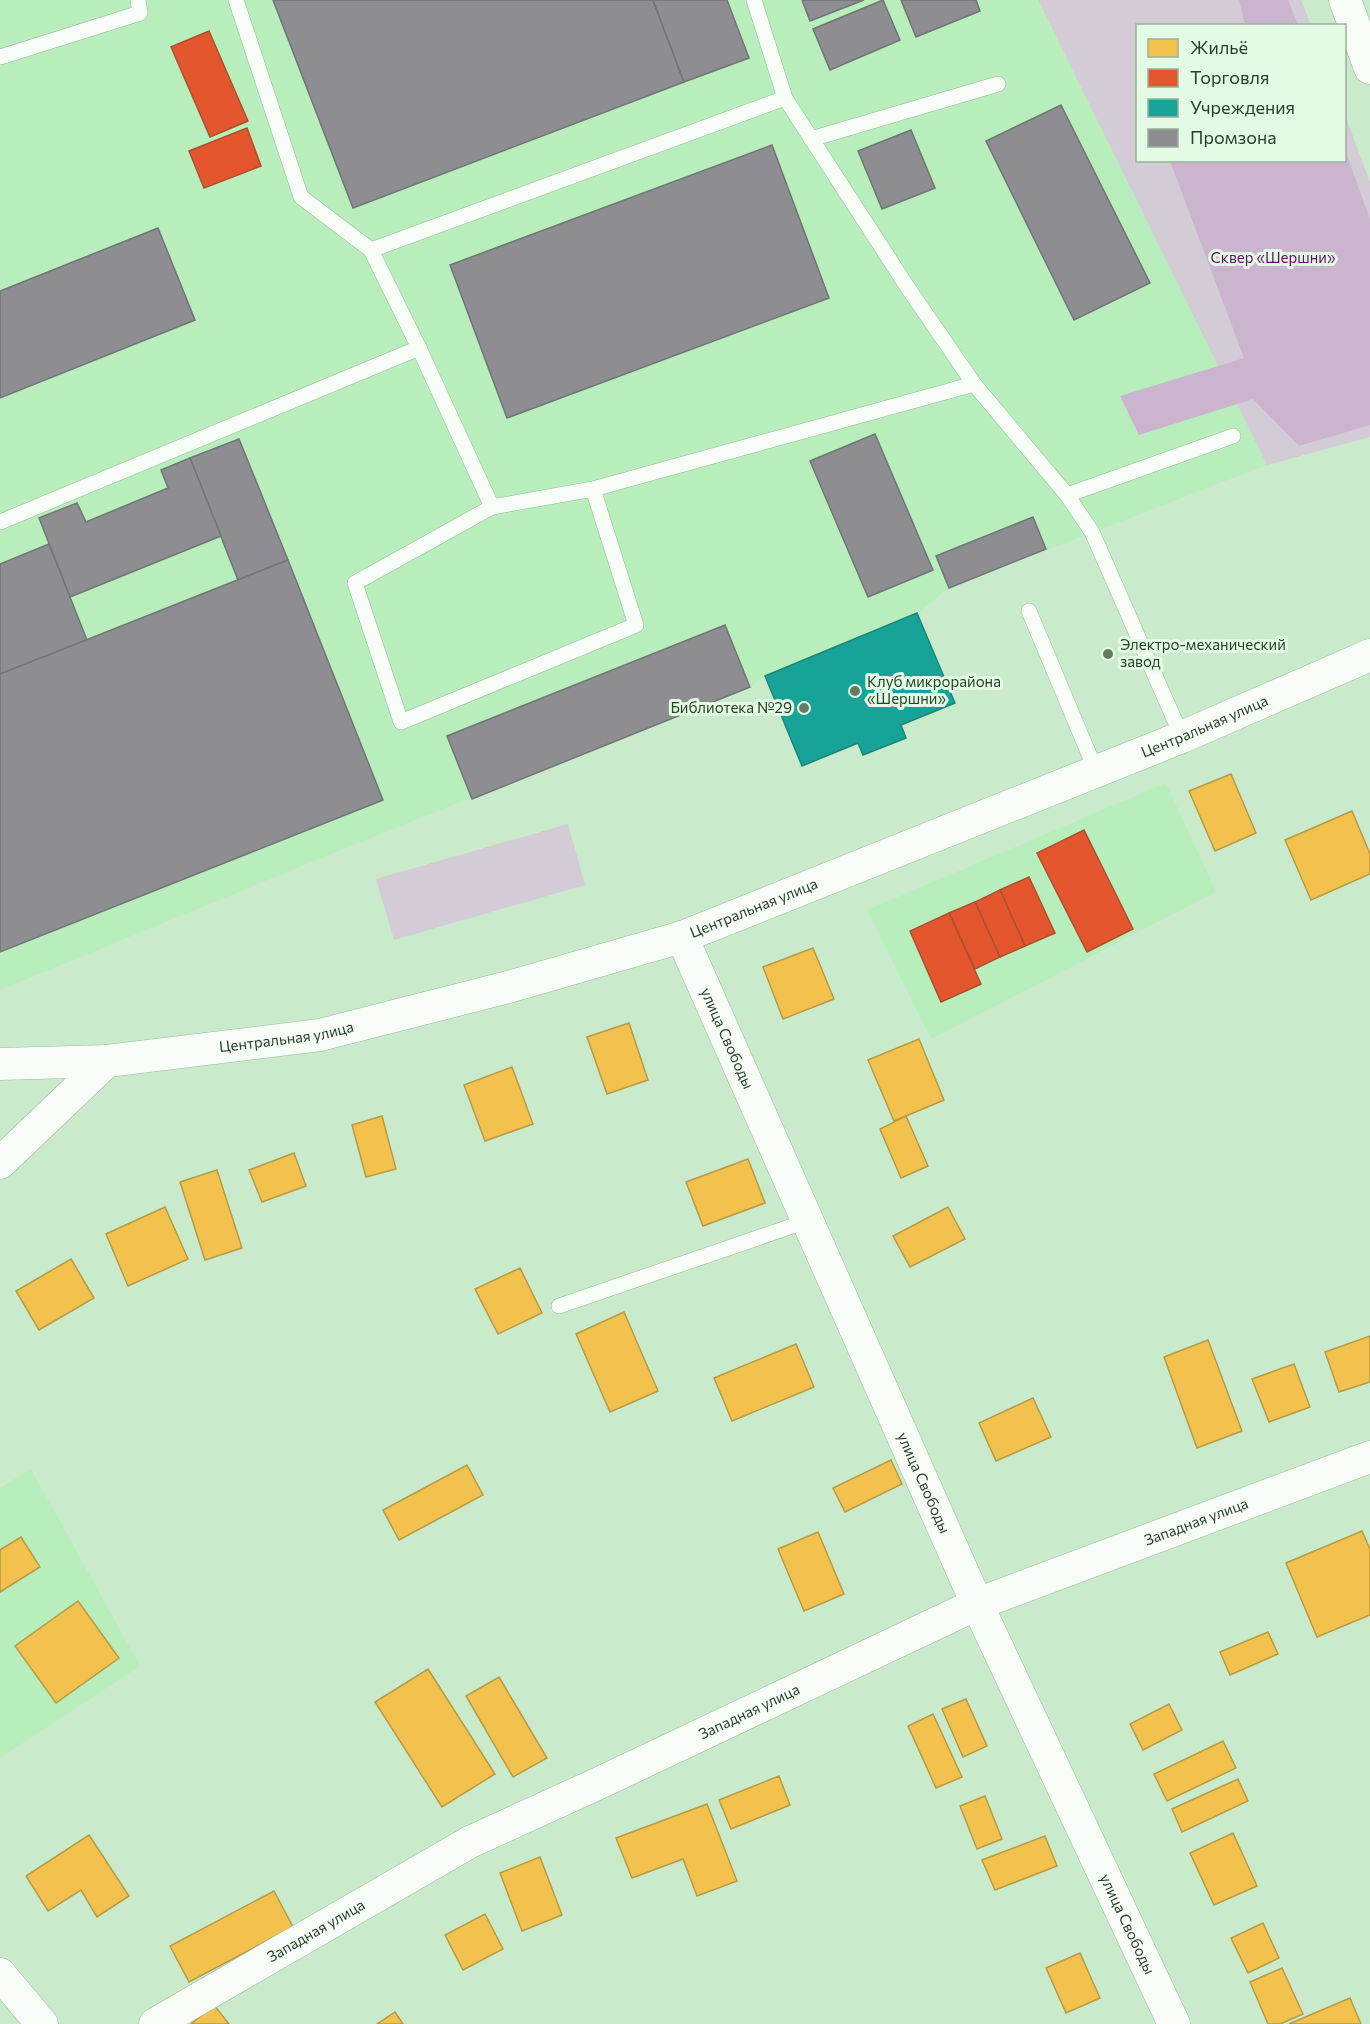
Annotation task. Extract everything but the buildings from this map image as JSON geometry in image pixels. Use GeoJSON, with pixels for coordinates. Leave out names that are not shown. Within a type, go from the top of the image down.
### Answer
{"type":"FeatureCollection","features":[{"type":"Feature","properties":{"kind":"street"},"geometry":{"type":"LineString","coordinates":[[1345,0],[1370,68]]}},
{"type":"Feature","properties":{"kind":"street","name":"Центральная улица"},"geometry":{"type":"LineString","coordinates":[[0,1064],[107,1060],[320,1035],[512,986],[682,937],[1182,737],[1370,655]]}},
{"type":"Feature","properties":{"kind":"street","name":"улица Свободы"},"geometry":{"type":"LineString","coordinates":[[682,937],[977,1604],[1174,2024]]}},
{"type":"Feature","properties":{"kind":"street"},"geometry":{"type":"LineString","coordinates":[[0,1163],[107,1060]]}},
{"type":"Feature","properties":{"kind":"street","name":"Западная улица"},"geometry":{"type":"LineString","coordinates":[[155,2024],[470,1842],[977,1604],[1370,1458]]}},
{"type":"Feature","properties":{"kind":"street"},"geometry":{"type":"LineString","coordinates":[[0,1974],[42,2024]]}},
{"type":"Feature","properties":{"kind":"lane"},"geometry":{"type":"LineString","coordinates":[[0,57],[140,13],[138,0]]}},
{"type":"Feature","properties":{"kind":"lane"},"geometry":{"type":"LineString","coordinates":[[236,0],[301,197],[370,249],[419,348],[492,507]]}},
{"type":"Feature","properties":{"kind":"lane"},"geometry":{"type":"LineString","coordinates":[[754,0],[785,98],[908,288],[974,384],[1067,495],[1092,532],[1182,737]]}},
{"type":"Feature","properties":{"kind":"lane"},"geometry":{"type":"LineString","coordinates":[[812,139],[998,84]]}},
{"type":"Feature","properties":{"kind":"lane"},"geometry":{"type":"LineString","coordinates":[[370,249],[785,98]]}},
{"type":"Feature","properties":{"kind":"lane"},"geometry":{"type":"LineString","coordinates":[[0,522],[419,348]]}},
{"type":"Feature","properties":{"kind":"lane"},"geometry":{"type":"LineString","coordinates":[[593,489],[636,626],[401,722],[355,583],[492,507],[593,489],[974,384]]}},
{"type":"Feature","properties":{"kind":"lane"},"geometry":{"type":"LineString","coordinates":[[1067,495],[1233,436]]}},
{"type":"Feature","properties":{"kind":"lane"},"geometry":{"type":"LineString","coordinates":[[1029,611],[1096,771]]}},
{"type":"Feature","properties":{"kind":"lane"},"geometry":{"type":"LineString","coordinates":[[559,1306],[807,1221]]}},
{"type":"Feature","properties":{"kind":"shaded area"},"geometry":{"type":"Polygon","coordinates":[[[0,0],[1038,0],[1267,465],[949,588],[917,613],[765,676],[750,687],[417,819],[0,990],[0,0]]]}},
{"type":"Feature","properties":{"kind":"shaded area"},"geometry":{"type":"Polygon","coordinates":[[[1166,783],[1216,892],[931,1039],[867,910],[1166,783]]]}},
{"type":"Feature","properties":{"kind":"shaded area"},"geometry":{"type":"Polygon","coordinates":[[[31,1469],[140,1666],[0,1758],[0,1488],[31,1469]]]}},
{"type":"Feature","properties":{"kind":"green space","name":"Сквер «Шершни»"},"geometry":{"type":"Polygon","coordinates":[[[1038,0],[1301,0],[1311,24],[1136,24],[1136,162],[1346,162],[1346,118],[1370,182],[1370,437],[1267,465],[1038,0]]]}},
{"type":"Feature","properties":{"kind":"green space"},"geometry":{"type":"Polygon","coordinates":[[[1239,0],[1288,0],[1298,24],[1245,24],[1239,0]]]}},
{"type":"Feature","properties":{"kind":"green space","name":"Сквер «Шершни»"},"geometry":{"type":"Polygon","coordinates":[[[1346,153],[1370,219],[1370,425],[1299,446],[1253,399],[1139,435],[1120,396],[1244,358],[1170,162],[1346,162],[1346,153]]]}},
{"type":"Feature","properties":{"kind":"green space"},"geometry":{"type":"Polygon","coordinates":[[[568,824],[585,885],[394,940],[376,879],[568,824]]]}},
{"type":"Feature","properties":{"kind":"place","name":"Электро-механический завод"},"geometry":{"type":"Point","coordinates":[1108,654]}},
{"type":"Feature","properties":{"kind":"place","name":"Клуб микрорайона «Шершни»"},"geometry":{"type":"Point","coordinates":[855,691]}},
{"type":"Feature","properties":{"kind":"place","name":"Библиотека №29"},"geometry":{"type":"Point","coordinates":[804,708]}}]}
